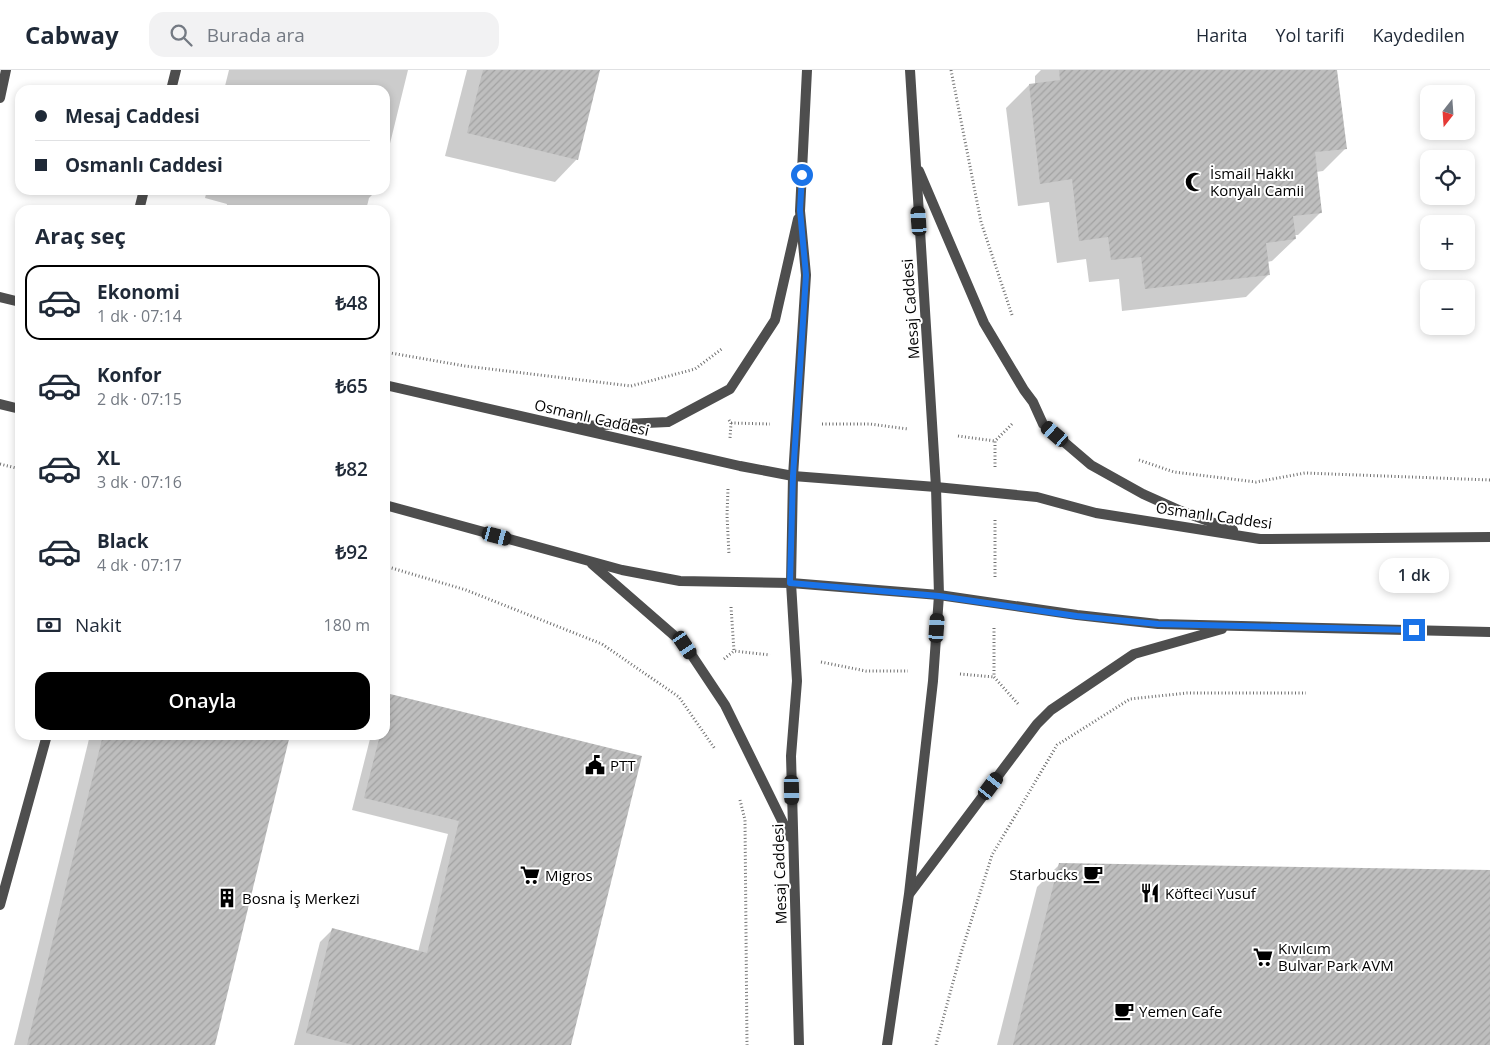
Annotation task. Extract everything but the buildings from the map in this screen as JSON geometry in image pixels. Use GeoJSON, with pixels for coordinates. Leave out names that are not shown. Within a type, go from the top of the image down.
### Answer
{"type":"FeatureCollection","features":[{"type":"Feature","properties":{"kind":"street"},"geometry":{"type":"LineString","coordinates":[[0,98],[6,70]]}},
{"type":"Feature","properties":{"kind":"street"},"geometry":{"type":"LineString","coordinates":[[172,85],[176,70]]}},
{"type":"Feature","properties":{"kind":"street"},"geometry":{"type":"LineString","coordinates":[[793,476],[806,275],[800,210],[807,70]]}},
{"type":"Feature","properties":{"kind":"street","name":"Mesaj Caddesi"},"geometry":{"type":"LineString","coordinates":[[910,70],[936,486],[939,596]]}},
{"type":"Feature","properties":{"kind":"street"},"geometry":{"type":"LineString","coordinates":[[916,164],[984,323],[1033,402],[1043,424],[1090,465],[1143,494],[1181,511],[1260,539]]}},
{"type":"Feature","properties":{"kind":"street"},"geometry":{"type":"LineString","coordinates":[[569,427],[668,422],[730,389],[775,320],[800,210]]}},
{"type":"Feature","properties":{"kind":"street"},"geometry":{"type":"LineString","coordinates":[[0,297],[15,301]]}},
{"type":"Feature","properties":{"kind":"street","name":"Osmanlı Caddesi"},"geometry":{"type":"LineString","coordinates":[[390,386],[793,476],[936,486],[1037,497],[1096,512],[1260,539],[1490,538]]}},
{"type":"Feature","properties":{"kind":"street"},"geometry":{"type":"LineString","coordinates":[[0,404],[15,408]]}},
{"type":"Feature","properties":{"kind":"street","name":"Mesaj Caddesi"},"geometry":{"type":"LineString","coordinates":[[793,476],[790,583],[797,681],[791,756],[799,1045]]}},
{"type":"Feature","properties":{"kind":"street"},"geometry":{"type":"LineString","coordinates":[[390,507],[622,570],[680,580],[790,583],[939,596],[1077,616],[1158,624],[1490,632]]}},
{"type":"Feature","properties":{"kind":"street"},"geometry":{"type":"LineString","coordinates":[[590,561],[685,645],[725,705],[792,842]]}},
{"type":"Feature","properties":{"kind":"street"},"geometry":{"type":"LineString","coordinates":[[887,1045],[909,894],[934,671],[939,596]]}},
{"type":"Feature","properties":{"kind":"street"},"geometry":{"type":"LineString","coordinates":[[909,894],[1037,724],[1051,710],[1134,654],[1232,626]]}},
{"type":"Feature","properties":{"kind":"street"},"geometry":{"type":"LineString","coordinates":[[0,905],[46,740]]}},
{"type":"Feature","properties":{"kind":"path"},"geometry":{"type":"LineString","coordinates":[[951,70],[981,222],[1014,322]]}},
{"type":"Feature","properties":{"kind":"path"},"geometry":{"type":"LineString","coordinates":[[390,353],[465,366],[631,386],[695,369],[724,348]]}},
{"type":"Feature","properties":{"kind":"path"},"geometry":{"type":"LineString","coordinates":[[731,423],[796,424],[870,424],[995,441],[994,677],[934,671],[866,671],[795,657],[734,651],[726,515],[731,423]]}},
{"type":"Feature","properties":{"kind":"path"},"geometry":{"type":"LineString","coordinates":[[1132,457],[1174,472],[1256,482],[1304,473],[1490,480]]}},
{"type":"Feature","properties":{"kind":"path"},"geometry":{"type":"LineString","coordinates":[[0,464],[15,468]]}},
{"type":"Feature","properties":{"kind":"path"},"geometry":{"type":"LineString","coordinates":[[390,567],[466,590],[602,644],[679,697],[718,754]]}},
{"type":"Feature","properties":{"kind":"path"},"geometry":{"type":"LineString","coordinates":[[936,1045],[961,953],[992,855],[1057,745],[1130,699],[1187,693],[1306,693]]}},
{"type":"Feature","properties":{"kind":"path"},"geometry":{"type":"LineString","coordinates":[[739,795],[745,820],[747,1045]]}},
{"type":"Feature","properties":{"kind":"place","name":"İsmail Hakkı Konyalı Camii"},"geometry":{"type":"Point","coordinates":[1195,182]}},
{"type":"Feature","properties":{"kind":"place","name":"PTT"},"geometry":{"type":"Point","coordinates":[595,765]}},
{"type":"Feature","properties":{"kind":"place","name":"Starbucks"},"geometry":{"type":"Point","coordinates":[1093,874]}},
{"type":"Feature","properties":{"kind":"place","name":"Migros"},"geometry":{"type":"Point","coordinates":[530,875]}},
{"type":"Feature","properties":{"kind":"place","name":"Köfteci Yusuf"},"geometry":{"type":"Point","coordinates":[1150,893]}},
{"type":"Feature","properties":{"kind":"place","name":"Bosna İş Merkezi"},"geometry":{"type":"Point","coordinates":[227,898]}},
{"type":"Feature","properties":{"kind":"place","name":"Kıvılcım Bulvar Park AVM"},"geometry":{"type":"Point","coordinates":[1263,957]}},
{"type":"Feature","properties":{"kind":"place","name":"Yemen Cafe"},"geometry":{"type":"Point","coordinates":[1124,1011]}},
{"type":"Feature","properties":{"kind":"route"},"geometry":{"type":"LineString","coordinates":[[802,175],[800,210],[806,275],[793,476],[790,583],[939,596],[1077,616],[1158,624],[1414,630]]}}]}
